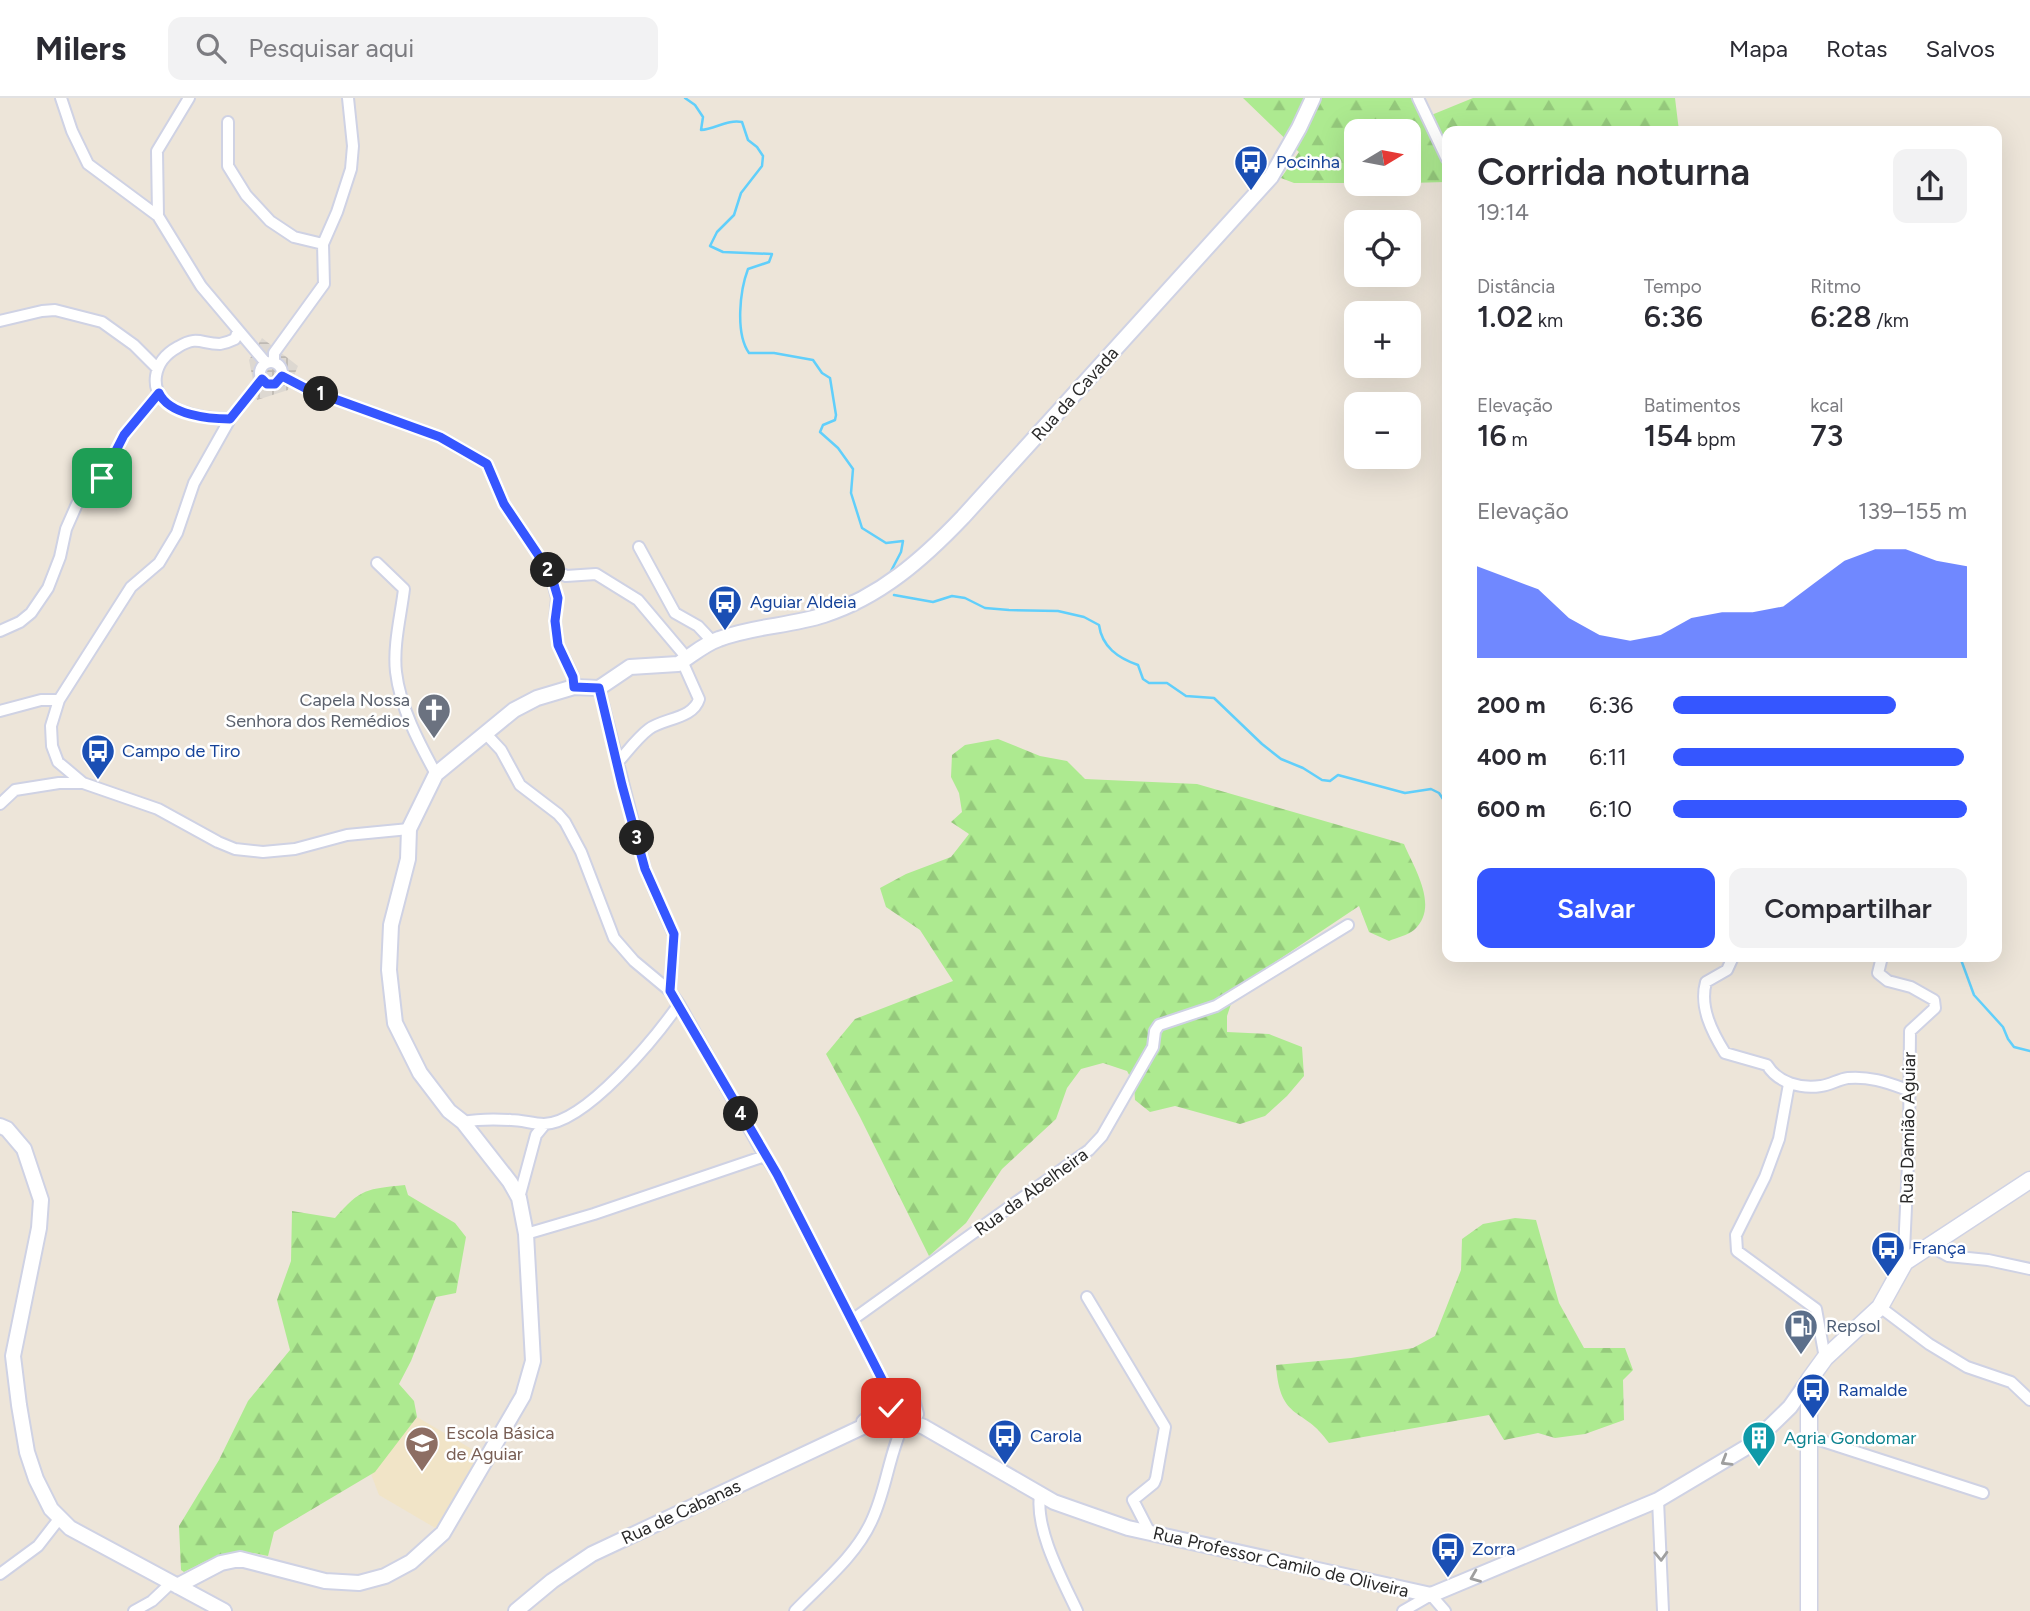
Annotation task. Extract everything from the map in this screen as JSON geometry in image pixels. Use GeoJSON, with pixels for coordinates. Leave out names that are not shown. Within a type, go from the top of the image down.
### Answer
{"type":"FeatureCollection","features":[{"type":"Feature","properties":{"kind":"main road"},"geometry":{"type":"LineString","coordinates":[[1809,1611],[1809,1380],[1825,1358],[1880,1307],[1906,1262],[2030,1180]]}},
{"type":"Feature","properties":{"kind":"street"},"geometry":{"type":"LineString","coordinates":[[61,98],[72,131],[88,164],[158,216],[201,286],[238,331],[270,362],[282,369],[282,376],[275,384],[267,384],[260,372],[270,362],[324,284],[323,244],[351,169],[353,146],[348,98]]}},
{"type":"Feature","properties":{"kind":"street"},"geometry":{"type":"LineString","coordinates":[[158,216],[157,151],[189,98]]}},
{"type":"Feature","properties":{"kind":"street","name":"Rua da Cavada"},"geometry":{"type":"LineString","coordinates":[[685,659],[713,642],[747,630],[822,616],[867,598],[919,561],[1271,177],[1299,128],[1312,98]]}},
{"type":"Feature","properties":{"kind":"street"},"geometry":{"type":"LineString","coordinates":[[1418,98],[1442,148]]}},
{"type":"Feature","properties":{"kind":"street"},"geometry":{"type":"LineString","coordinates":[[228,122],[228,166],[246,195],[270,221],[294,237],[323,244]]}},
{"type":"Feature","properties":{"kind":"street"},"geometry":{"type":"LineString","coordinates":[[0,321],[55,310],[102,322],[134,345],[157,368]]}},
{"type":"Feature","properties":{"kind":"street"},"geometry":{"type":"LineString","coordinates":[[230,419],[203,418],[186,413],[162,399],[155,385],[157,368],[167,354],[180,345],[198,339],[220,344],[235,339],[238,331]]}},
{"type":"Feature","properties":{"kind":"street"},"geometry":{"type":"LineString","coordinates":[[282,376],[307,389],[440,437],[487,464],[504,504],[551,574],[558,598],[555,621],[558,645],[573,677],[574,687]]}},
{"type":"Feature","properties":{"kind":"street"},"geometry":{"type":"LineString","coordinates":[[83,783],[58,762],[52,746],[51,726],[59,700],[131,587],[159,563],[177,533],[194,483],[230,419],[262,379]]}},
{"type":"Feature","properties":{"kind":"street"},"geometry":{"type":"LineString","coordinates":[[0,631],[20,622],[31,613],[48,587],[60,557],[66,529],[77,504],[102,478],[124,435],[159,393]]}},
{"type":"Feature","properties":{"kind":"street"},"geometry":{"type":"LineString","coordinates":[[639,547],[675,613],[698,626],[713,642]]}},
{"type":"Feature","properties":{"kind":"street"},"geometry":{"type":"LineString","coordinates":[[377,563],[404,589],[396,671],[419,744],[436,774]]}},
{"type":"Feature","properties":{"kind":"street"},"geometry":{"type":"LineString","coordinates":[[544,563],[566,576],[596,574],[638,600],[685,659],[699,699],[697,706],[686,714],[648,730],[618,762]]}},
{"type":"Feature","properties":{"kind":"street"},"geometry":{"type":"LineString","coordinates":[[134,1611],[174,1585],[220,1563],[240,1559],[325,1581],[359,1583],[385,1576],[411,1562],[443,1533],[523,1396],[533,1361],[526,1234],[519,1198],[510,1182],[463,1122],[449,1111],[420,1073],[395,1023],[389,970],[391,925],[408,859],[409,829],[436,774],[514,710],[537,698],[574,687],[599,688],[630,667],[649,664],[670,666],[685,659]]}},
{"type":"Feature","properties":{"kind":"street"},"geometry":{"type":"LineString","coordinates":[[599,688],[645,869],[674,934],[670,991]]}},
{"type":"Feature","properties":{"kind":"street"},"geometry":{"type":"LineString","coordinates":[[0,711],[41,700],[59,700]]}},
{"type":"Feature","properties":{"kind":"street"},"geometry":{"type":"LineString","coordinates":[[486,734],[501,750],[520,785],[565,822],[581,852],[614,939],[634,961],[670,991],[679,1004],[777,1174],[897,1410],[873,1519],[841,1565],[795,1611]]}},
{"type":"Feature","properties":{"kind":"street"},"geometry":{"type":"LineString","coordinates":[[0,804],[15,790],[59,783],[83,783],[158,809],[235,849],[263,852],[295,849],[347,835],[409,829]]}},
{"type":"Feature","properties":{"kind":"street","name":"Rua da Abelheira"},"geometry":{"type":"LineString","coordinates":[[852,1320],[1089,1150],[1102,1136],[1153,1047],[1155,1031],[1159,1025],[1216,1006],[1348,925]]}},
{"type":"Feature","properties":{"kind":"street"},"geometry":{"type":"LineString","coordinates":[[1731,962],[1727,970],[1706,982],[1702,993],[1708,1021],[1725,1053],[1767,1065],[1771,1072],[1789,1084],[1821,1086],[1846,1078],[1874,1079],[1908,1090]]}},
{"type":"Feature","properties":{"kind":"street","name":"Rua Damião Aguiar"},"geometry":{"type":"LineString","coordinates":[[1881,962],[1878,973],[1888,981],[1911,988],[1934,1000],[1935,1008],[1910,1031],[1904,1251],[1906,1262]]}},
{"type":"Feature","properties":{"kind":"street"},"geometry":{"type":"LineString","coordinates":[[463,1122],[511,1119],[545,1124],[581,1109],[601,1093],[657,1034],[679,1004]]}},
{"type":"Feature","properties":{"kind":"street"},"geometry":{"type":"LineString","coordinates":[[1789,1084],[1779,1139],[1765,1177],[1736,1235],[1737,1251],[1816,1309],[1825,1358]]}},
{"type":"Feature","properties":{"kind":"street"},"geometry":{"type":"LineString","coordinates":[[519,1198],[536,1135],[545,1124]]}},
{"type":"Feature","properties":{"kind":"street"},"geometry":{"type":"LineString","coordinates":[[0,1126],[7,1129],[24,1149],[41,1200],[39,1228],[13,1356],[27,1452],[36,1479],[51,1509],[79,1535],[224,1611]]}},
{"type":"Feature","properties":{"kind":"street"},"geometry":{"type":"LineString","coordinates":[[526,1234],[765,1156]]}},
{"type":"Feature","properties":{"kind":"street"},"geometry":{"type":"LineString","coordinates":[[1930,1246],[1948,1256],[1988,1260],[2030,1269]]}},
{"type":"Feature","properties":{"kind":"street"},"geometry":{"type":"LineString","coordinates":[[1087,1297],[1166,1427],[1156,1478],[1133,1500],[1150,1533]]}},
{"type":"Feature","properties":{"kind":"street"},"geometry":{"type":"LineString","coordinates":[[1880,1307],[1929,1344],[1967,1367],[2011,1382],[2030,1400]]}},
{"type":"Feature","properties":{"kind":"street","name":"Rua Professor Camilo de Oliveira"},"geometry":{"type":"LineString","coordinates":[[897,1410],[1040,1494],[1085,1513],[1150,1533],[1431,1595],[1658,1500],[1752,1444],[1790,1407],[1809,1380]]}},
{"type":"Feature","properties":{"kind":"street","name":"Rua de Cabanas"},"geometry":{"type":"LineString","coordinates":[[516,1611],[552,1581],[592,1555],[897,1410]]}},
{"type":"Feature","properties":{"kind":"street"},"geometry":{"type":"LineString","coordinates":[[1807,1436],[1983,1493]]}},
{"type":"Feature","properties":{"kind":"street"},"geometry":{"type":"LineString","coordinates":[[1040,1494],[1039,1516],[1059,1573],[1077,1611]]}},
{"type":"Feature","properties":{"kind":"street"},"geometry":{"type":"LineString","coordinates":[[1658,1500],[1663,1611]]}},
{"type":"Feature","properties":{"kind":"street"},"geometry":{"type":"LineString","coordinates":[[0,1574],[38,1546],[60,1518]]}},
{"type":"Feature","properties":{"kind":"street"},"geometry":{"type":"LineString","coordinates":[[1403,1611],[1431,1595],[1445,1611]]}},
{"type":"Feature","properties":{"kind":"shaded area"},"geometry":{"type":"Polygon","coordinates":[[[262,338],[298,366],[288,390],[257,400],[249,360],[262,338]]]}},
{"type":"Feature","properties":{"kind":"shaded area","name":"Escola Básica de Aguiar"},"geometry":{"type":"Polygon","coordinates":[[[417,1417],[482,1455],[437,1529],[379,1495],[371,1474],[417,1417]]]}},
{"type":"Feature","properties":{"kind":"green space"},"geometry":{"type":"Polygon","coordinates":[[[1243,98],[1415,98],[1424,118],[1473,98],[1675,98],[1678,126],[1442,126],[1442,182],[1421,183],[1421,119],[1344,119],[1344,183],[1294,183],[1281,178],[1299,152],[1243,98]]]}},
{"type":"Feature","properties":{"kind":"green space"},"geometry":{"type":"Polygon","coordinates":[[[998,739],[1040,756],[1067,761],[1085,779],[1197,784],[1404,844],[1422,887],[1425,910],[1414,930],[1389,941],[1369,932],[1359,906],[1244,983],[1231,1004],[1227,1016],[1227,1032],[1269,1034],[1302,1047],[1304,1076],[1265,1116],[1240,1124],[1175,1106],[1150,1112],[1135,1100],[1134,1084],[1127,1071],[1103,1063],[1081,1069],[1067,1088],[1056,1119],[1002,1169],[966,1223],[929,1256],[826,1054],[855,1019],[953,981],[920,930],[886,907],[880,888],[906,874],[951,857],[969,834],[951,822],[962,812],[959,793],[951,777],[952,755],[965,745],[998,739]]]}},
{"type":"Feature","properties":{"kind":"green space"},"geometry":{"type":"Polygon","coordinates":[[[405,1185],[408,1195],[455,1223],[466,1237],[456,1293],[436,1297],[399,1384],[414,1401],[417,1417],[375,1472],[274,1532],[268,1556],[244,1552],[224,1554],[184,1572],[181,1570],[179,1526],[219,1460],[248,1401],[290,1350],[277,1300],[291,1261],[292,1211],[335,1218],[359,1195],[373,1189],[405,1185]]]}},
{"type":"Feature","properties":{"kind":"green space"},"geometry":{"type":"Polygon","coordinates":[[[1515,1218],[1536,1220],[1559,1303],[1584,1348],[1625,1348],[1633,1370],[1623,1380],[1624,1420],[1585,1434],[1555,1438],[1538,1433],[1504,1440],[1489,1415],[1329,1443],[1320,1431],[1288,1405],[1278,1383],[1276,1365],[1351,1358],[1413,1348],[1435,1336],[1461,1270],[1462,1239],[1483,1224],[1515,1218]]]}},
{"type":"Feature","properties":{"kind":"waterway"},"geometry":{"type":"LineString","coordinates":[[685,98],[695,105],[703,117],[701,130],[742,122],[748,140],[763,156],[762,166],[741,193],[734,215],[717,232],[710,246],[723,252],[772,254],[769,262],[748,269],[745,278],[740,311],[745,345],[749,353],[774,353],[813,360],[822,373],[830,378],[836,415],[835,420],[823,425],[820,432],[838,448],[853,469],[851,493],[862,528],[886,543],[903,541],[901,552],[890,573]]}},
{"type":"Feature","properties":{"kind":"waterway"},"geometry":{"type":"LineString","coordinates":[[894,595],[933,602],[952,596],[965,598],[985,608],[1058,611],[1084,617],[1099,625],[1104,640],[1112,651],[1138,665],[1143,679],[1149,683],[1167,683],[1186,696],[1214,698],[1281,759],[1322,780],[1330,781],[1338,775],[1405,793],[1431,789],[1442,798]]}},
{"type":"Feature","properties":{"kind":"waterway"},"geometry":{"type":"LineString","coordinates":[[1962,962],[1974,995],[2003,1027],[2014,1047],[2030,1051]]}},
{"type":"Feature","properties":{"kind":"place","name":"Pocinha"},"geometry":{"type":"Point","coordinates":[1251,192]}},
{"type":"Feature","properties":{"kind":"place","name":"Aguiar Aldeia"},"geometry":{"type":"Point","coordinates":[725,632]}},
{"type":"Feature","properties":{"kind":"place","name":"Capela Nossa Senhora dos Remédios"},"geometry":{"type":"Point","coordinates":[434,740]}},
{"type":"Feature","properties":{"kind":"place","name":"Campo de Tiro"},"geometry":{"type":"Point","coordinates":[98,781]}},
{"type":"Feature","properties":{"kind":"place","name":"França"},"geometry":{"type":"Point","coordinates":[1888,1278]}},
{"type":"Feature","properties":{"kind":"place","name":"Repsol"},"geometry":{"type":"Point","coordinates":[1801,1356]}},
{"type":"Feature","properties":{"kind":"place","name":"Ramalde"},"geometry":{"type":"Point","coordinates":[1813,1420]}},
{"type":"Feature","properties":{"kind":"place","name":"Carola"},"geometry":{"type":"Point","coordinates":[1005,1466]}},
{"type":"Feature","properties":{"kind":"place","name":"Agria Gondomar"},"geometry":{"type":"Point","coordinates":[1759,1468]}},
{"type":"Feature","properties":{"kind":"place","name":"Escola Básica de Aguiar"},"geometry":{"type":"Point","coordinates":[422,1473]}},
{"type":"Feature","properties":{"kind":"place","name":"Zorra"},"geometry":{"type":"Point","coordinates":[1448,1579]}},
{"type":"Feature","properties":{"kind":"route"},"geometry":{"type":"LineString","coordinates":[[102,478],[124,435],[159,393],[162,399],[186,413],[203,418],[230,419],[262,379],[267,384],[275,384],[282,376],[307,389],[440,437],[487,464],[504,504],[551,574],[558,598],[555,621],[558,645],[573,677],[574,687],[599,688],[645,869],[674,934],[670,991],[777,1174],[872,1357],[890,1395],[891,1408]]}}]}
